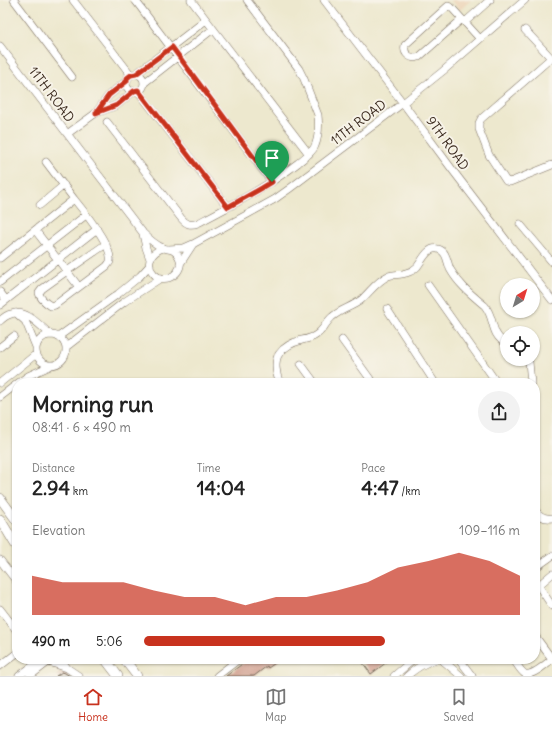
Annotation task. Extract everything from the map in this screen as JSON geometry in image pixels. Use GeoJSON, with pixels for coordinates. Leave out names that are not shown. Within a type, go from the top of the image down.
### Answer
{"type":"FeatureCollection","features":[{"type":"Feature","properties":{"kind":"main road"},"geometry":{"type":"LineString","coordinates":[[0,498],[12,514]]}},
{"type":"Feature","properties":{"kind":"main road"},"geometry":{"type":"LineString","coordinates":[[0,519],[12,539]]}},
{"type":"Feature","properties":{"kind":"main road"},"geometry":{"type":"LineString","coordinates":[[0,525],[12,541]]}},
{"type":"Feature","properties":{"kind":"main road"},"geometry":{"type":"LineString","coordinates":[[109,664],[119,676]]}},
{"type":"Feature","properties":{"kind":"main road"},"geometry":{"type":"LineString","coordinates":[[118,664],[119,676]]}},
{"type":"Feature","properties":{"kind":"main road"},"geometry":{"type":"LineString","coordinates":[[129,664],[137,676]]}},
{"type":"Feature","properties":{"kind":"street"},"geometry":{"type":"LineString","coordinates":[[14,0],[72,77]]}},
{"type":"Feature","properties":{"kind":"street"},"geometry":{"type":"LineString","coordinates":[[73,0],[131,77]]}},
{"type":"Feature","properties":{"kind":"street"},"geometry":{"type":"LineString","coordinates":[[135,0],[179,56],[272,182]]}},
{"type":"Feature","properties":{"kind":"street"},"geometry":{"type":"LineString","coordinates":[[191,0],[309,154]]}},
{"type":"Feature","properties":{"kind":"street"},"geometry":{"type":"LineString","coordinates":[[107,122],[184,222],[189,225],[193,225],[262,188],[309,154],[315,145],[319,122],[318,115],[304,79],[299,69],[247,0]]}},
{"type":"Feature","properties":{"kind":"street","name":"9TH ROAD"},"geometry":{"type":"LineString","coordinates":[[324,0],[552,300]]}},
{"type":"Feature","properties":{"kind":"street"},"geometry":{"type":"LineString","coordinates":[[480,39],[463,20],[451,7],[448,6],[404,45],[404,47],[406,54],[415,58],[419,57],[463,20],[490,0]]}},
{"type":"Feature","properties":{"kind":"street","name":"11TH ROAD"},"geometry":{"type":"LineString","coordinates":[[0,46],[143,233],[148,238],[166,248],[184,248],[275,199],[403,103],[443,71],[525,0]]}},
{"type":"Feature","properties":{"kind":"street"},"geometry":{"type":"LineString","coordinates":[[96,113],[109,95],[206,20]]}},
{"type":"Feature","properties":{"kind":"street"},"geometry":{"type":"LineString","coordinates":[[67,134],[96,113],[117,105],[142,88],[144,83],[213,30]]}},
{"type":"Feature","properties":{"kind":"street"},"geometry":{"type":"LineString","coordinates":[[525,30],[552,58],[481,119],[478,125],[489,155],[506,181],[510,182],[552,165]]}},
{"type":"Feature","properties":{"kind":"street"},"geometry":{"type":"LineString","coordinates":[[131,77],[139,75],[144,83]]}},
{"type":"Feature","properties":{"kind":"street"},"geometry":{"type":"LineString","coordinates":[[131,77],[127,86],[128,88],[132,91],[136,91],[228,207]]}},
{"type":"Feature","properties":{"kind":"street"},"geometry":{"type":"LineString","coordinates":[[46,162],[97,229],[106,244],[110,262],[107,266],[55,305],[51,306],[40,296],[39,293],[42,289],[106,244]]}},
{"type":"Feature","properties":{"kind":"street"},"geometry":{"type":"LineString","coordinates":[[40,205],[64,185]]}},
{"type":"Feature","properties":{"kind":"street"},"geometry":{"type":"LineString","coordinates":[[0,258],[74,199]]}},
{"type":"Feature","properties":{"kind":"street"},"geometry":{"type":"LineString","coordinates":[[0,282],[86,215]]}},
{"type":"Feature","properties":{"kind":"street"},"geometry":{"type":"LineString","coordinates":[[520,224],[552,262]]}},
{"type":"Feature","properties":{"kind":"street"},"geometry":{"type":"LineString","coordinates":[[0,305],[97,229]]}},
{"type":"Feature","properties":{"kind":"street"},"geometry":{"type":"LineString","coordinates":[[35,230],[79,287]]}},
{"type":"Feature","properties":{"kind":"street","name":"11TH ROAD"},"geometry":{"type":"LineString","coordinates":[[143,233],[150,262]]}},
{"type":"Feature","properties":{"kind":"street","name":"11TH ROAD"},"geometry":{"type":"LineString","coordinates":[[180,264],[193,244]]}},
{"type":"Feature","properties":{"kind":"street"},"geometry":{"type":"LineString","coordinates":[[0,384],[36,350],[39,341],[45,337],[55,336],[118,294],[140,276],[150,262],[153,254],[158,250],[166,248],[175,252],[179,257],[180,264],[178,271],[174,276],[161,278],[151,271],[150,262]]}},
{"type":"Feature","properties":{"kind":"street"},"geometry":{"type":"LineString","coordinates":[[278,378],[276,361],[279,354],[283,350],[298,341],[316,335],[332,317],[360,300],[382,280],[393,275],[405,274],[412,271],[428,252],[435,249],[439,249],[445,254],[449,267],[460,284],[488,310],[495,333],[500,340]]}},
{"type":"Feature","properties":{"kind":"street"},"geometry":{"type":"LineString","coordinates":[[66,348],[124,302],[161,278]]}},
{"type":"Feature","properties":{"kind":"street"},"geometry":{"type":"LineString","coordinates":[[428,285],[493,378]]}},
{"type":"Feature","properties":{"kind":"street"},"geometry":{"type":"LineString","coordinates":[[0,292],[6,300]]}},
{"type":"Feature","properties":{"kind":"street"},"geometry":{"type":"LineString","coordinates":[[387,309],[432,378]]}},
{"type":"Feature","properties":{"kind":"street"},"geometry":{"type":"LineString","coordinates":[[0,321],[11,313],[23,314],[63,341],[66,348],[66,354],[63,360],[25,378]]}},
{"type":"Feature","properties":{"kind":"street"},"geometry":{"type":"LineString","coordinates":[[16,313],[25,321],[27,325],[39,360],[44,364],[51,366]]}},
{"type":"Feature","properties":{"kind":"street"},"geometry":{"type":"LineString","coordinates":[[0,347],[14,336]]}},
{"type":"Feature","properties":{"kind":"street"},"geometry":{"type":"LineString","coordinates":[[342,340],[369,378]]}},
{"type":"Feature","properties":{"kind":"street"},"geometry":{"type":"LineString","coordinates":[[301,364],[311,378]]}},
{"type":"Feature","properties":{"kind":"street"},"geometry":{"type":"LineString","coordinates":[[529,366],[531,378]]}},
{"type":"Feature","properties":{"kind":"street"},"geometry":{"type":"LineString","coordinates":[[0,397],[12,388]]}},
{"type":"Feature","properties":{"kind":"street"},"geometry":{"type":"LineString","coordinates":[[540,514],[548,519],[552,518]]}},
{"type":"Feature","properties":{"kind":"street"},"geometry":{"type":"LineString","coordinates":[[540,564],[552,556]]}},
{"type":"Feature","properties":{"kind":"street"},"geometry":{"type":"LineString","coordinates":[[0,560],[12,576]]}},
{"type":"Feature","properties":{"kind":"street"},"geometry":{"type":"LineString","coordinates":[[540,584],[552,574]]}},
{"type":"Feature","properties":{"kind":"street"},"geometry":{"type":"LineString","coordinates":[[540,588],[552,606]]}},
{"type":"Feature","properties":{"kind":"street"},"geometry":{"type":"LineString","coordinates":[[0,609],[12,625]]}},
{"type":"Feature","properties":{"kind":"street"},"geometry":{"type":"LineString","coordinates":[[517,664],[524,673],[533,675],[552,659],[540,643]]}},
{"type":"Feature","properties":{"kind":"street"},"geometry":{"type":"LineString","coordinates":[[2,662],[12,656]]}},
{"type":"Feature","properties":{"kind":"street"},"geometry":{"type":"LineString","coordinates":[[19,676],[41,664]]}},
{"type":"Feature","properties":{"kind":"street"},"geometry":{"type":"LineString","coordinates":[[30,676],[44,664]]}},
{"type":"Feature","properties":{"kind":"street"},"geometry":{"type":"LineString","coordinates":[[58,664],[79,676]]}},
{"type":"Feature","properties":{"kind":"street"},"geometry":{"type":"LineString","coordinates":[[64,664],[67,668]]}},
{"type":"Feature","properties":{"kind":"street"},"geometry":{"type":"LineString","coordinates":[[217,676],[233,664]]}},
{"type":"Feature","properties":{"kind":"street"},"geometry":{"type":"LineString","coordinates":[[394,676],[408,664]]}},
{"type":"Feature","properties":{"kind":"street"},"geometry":{"type":"LineString","coordinates":[[406,676],[424,664]]}},
{"type":"Feature","properties":{"kind":"street"},"geometry":{"type":"LineString","coordinates":[[447,664],[461,676]]}},
{"type":"Feature","properties":{"kind":"street"},"geometry":{"type":"LineString","coordinates":[[463,664],[472,676]]}},
{"type":"Feature","properties":{"kind":"shaded area"},"geometry":{"type":"Polygon","coordinates":[[[450,0],[471,0],[460,10],[450,0]]]}},
{"type":"Feature","properties":{"kind":"building"},"geometry":{"type":"Polygon","coordinates":[[[242,664],[274,664],[268,668],[267,666],[254,676],[226,676],[242,664]]]}},
{"type":"Feature","properties":{"kind":"building"},"geometry":{"type":"Polygon","coordinates":[[[364,664],[384,664],[371,674],[364,664]]]}},
{"type":"Feature","properties":{"kind":"building"},"geometry":{"type":"Polygon","coordinates":[[[62,672],[65,673],[70,676],[56,676],[62,672]]]}},
{"type":"Feature","properties":{"kind":"route"},"geometry":{"type":"LineString","coordinates":[[172,47],[272,182],[228,207],[138,90],[134,91],[117,105],[96,113],[109,95],[127,81],[127,78],[133,74],[136,74],[172,47]]}}]}
